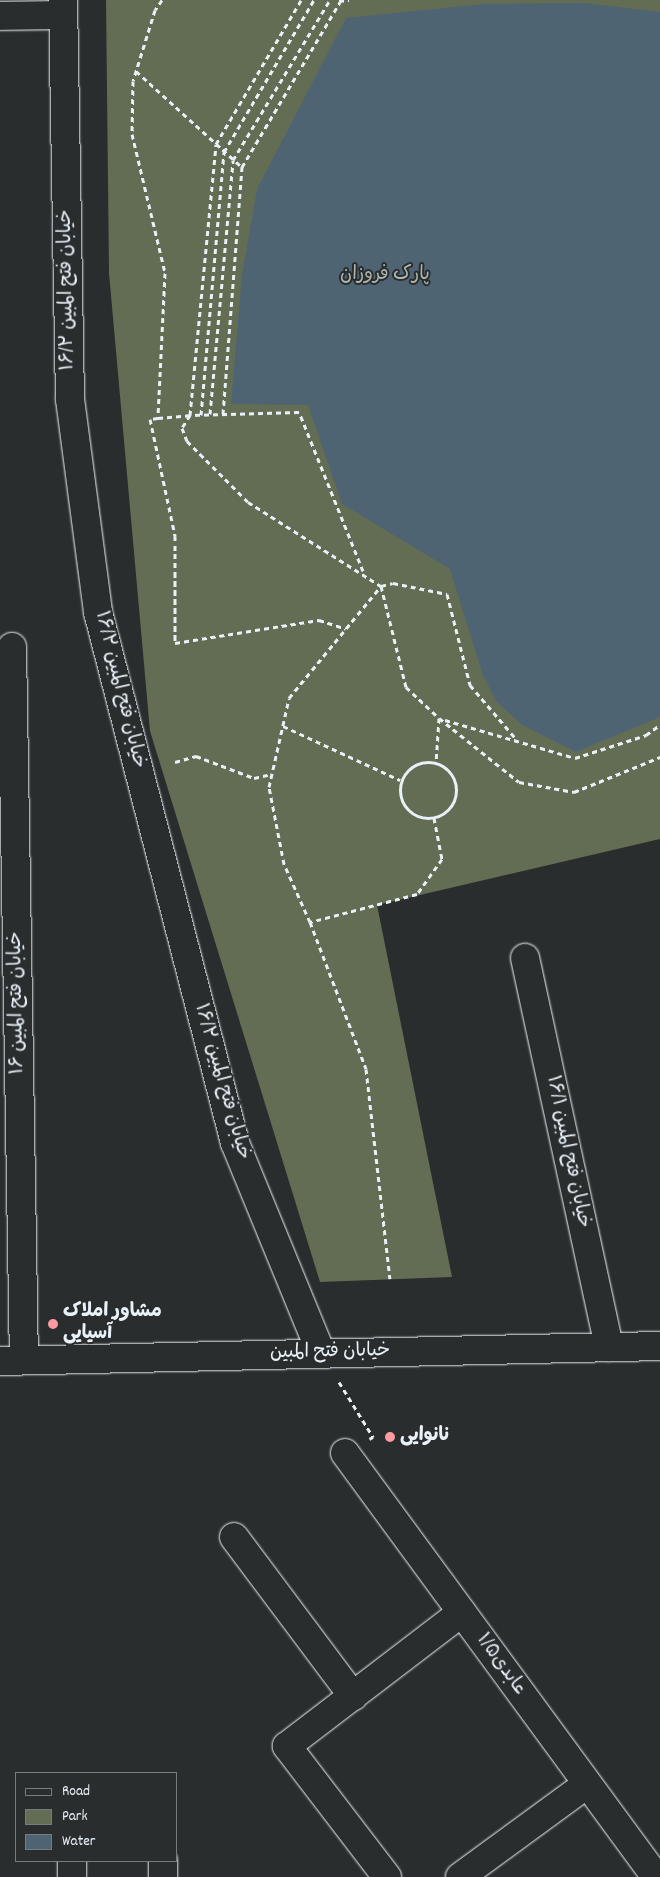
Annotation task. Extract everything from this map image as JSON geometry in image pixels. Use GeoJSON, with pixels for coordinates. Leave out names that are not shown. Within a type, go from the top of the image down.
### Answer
{"type":"FeatureCollection","features":[{"type":"Feature","properties":{"kind":"street"},"geometry":{"type":"LineString","coordinates":[[0,16],[63,7]]}},
{"type":"Feature","properties":{"kind":"street","name":"خیابان فتح المبین ۱۶/۲"},"geometry":{"type":"LineString","coordinates":[[63,7],[70,399],[98,612],[235,1143],[321,1353]]}},
{"type":"Feature","properties":{"kind":"street","name":"خیابان فتح المبین ۱۶"},"geometry":{"type":"LineString","coordinates":[[12,647],[12,1360]]}},
{"type":"Feature","properties":{"kind":"street","name":"خیابان فتح المبین ۱۶/۱"},"geometry":{"type":"LineString","coordinates":[[525,958],[609,1347]]}},
{"type":"Feature","properties":{"kind":"street","name":"خیابان فتح المبین"},"geometry":{"type":"LineString","coordinates":[[12,1360],[660,1346]]}},
{"type":"Feature","properties":{"kind":"street","name":"عابدی۱/۵"},"geometry":{"type":"LineString","coordinates":[[345,1453],[656,1877]]}},
{"type":"Feature","properties":{"kind":"street"},"geometry":{"type":"LineString","coordinates":[[234,1537],[352,1696]]}},
{"type":"Feature","properties":{"kind":"street"},"geometry":{"type":"LineString","coordinates":[[386,1877],[286,1746],[462,1612]]}},
{"type":"Feature","properties":{"kind":"street"},"geometry":{"type":"LineString","coordinates":[[460,1877],[587,1784]]}},
{"type":"Feature","properties":{"kind":"street"},"geometry":{"type":"LineString","coordinates":[[72,1862],[72,1877]]}},
{"type":"Feature","properties":{"kind":"street"},"geometry":{"type":"LineString","coordinates":[[163,1862],[163,1877]]}},
{"type":"Feature","properties":{"kind":"path"},"geometry":{"type":"LineString","coordinates":[[158,418],[165,273],[132,134],[136,71],[155,10],[162,0]]}},
{"type":"Feature","properties":{"kind":"path"},"geometry":{"type":"LineString","coordinates":[[301,0],[216,144],[190,415],[182,428],[187,441],[248,502],[363,571],[382,586],[406,687],[439,718],[519,782],[574,792],[660,757]]}},
{"type":"Feature","properties":{"kind":"path"},"geometry":{"type":"LineString","coordinates":[[200,415],[224,152],[314,0]]}},
{"type":"Feature","properties":{"kind":"path"},"geometry":{"type":"LineString","coordinates":[[210,414],[234,160],[330,0]]}},
{"type":"Feature","properties":{"kind":"path"},"geometry":{"type":"LineString","coordinates":[[223,414],[242,167],[340,1],[349,0]]}},
{"type":"Feature","properties":{"kind":"path"},"geometry":{"type":"LineString","coordinates":[[136,71],[242,167]]}},
{"type":"Feature","properties":{"kind":"path"},"geometry":{"type":"LineString","coordinates":[[346,630],[319,620],[174,643],[175,536],[150,419],[210,414],[299,412],[363,571]]}},
{"type":"Feature","properties":{"kind":"path"},"geometry":{"type":"LineString","coordinates":[[390,1279],[366,1069],[310,922],[284,864],[269,786],[283,726],[290,698],[382,586],[393,583],[447,594],[470,685],[517,740]]}},
{"type":"Feature","properties":{"kind":"path"},"geometry":{"type":"LineString","coordinates":[[439,718],[575,758],[646,735],[660,725]]}},
{"type":"Feature","properties":{"kind":"path"},"geometry":{"type":"LineString","coordinates":[[436,763],[439,718]]}},
{"type":"Feature","properties":{"kind":"path"},"geometry":{"type":"LineString","coordinates":[[283,726],[400,780]]}},
{"type":"Feature","properties":{"kind":"path"},"geometry":{"type":"LineString","coordinates":[[175,762],[196,756],[254,778],[272,774]]}},
{"type":"Feature","properties":{"kind":"path"},"geometry":{"type":"LineString","coordinates":[[436,763],[451,774],[456,791],[450,808],[434,818],[408,810],[400,794],[400,780],[417,764],[436,763]]}},
{"type":"Feature","properties":{"kind":"path"},"geometry":{"type":"LineString","coordinates":[[310,922],[417,894],[442,859],[434,818]]}},
{"type":"Feature","properties":{"kind":"path"},"geometry":{"type":"LineString","coordinates":[[321,1353],[373,1437],[345,1453]]}},
{"type":"Feature","properties":{"kind":"green space","name":"پارک فروزان"},"geometry":{"type":"Polygon","coordinates":[[[106,0],[660,0],[660,839],[377,905],[452,1277],[320,1282],[150,731],[109,273],[106,0]]]}},
{"type":"Feature","properties":{"kind":"water"},"geometry":{"type":"Polygon","coordinates":[[[584,3],[660,12],[660,717],[576,752],[522,725],[496,701],[482,673],[450,569],[342,504],[308,405],[231,404],[242,275],[257,189],[346,18],[484,4],[584,3]]]}},
{"type":"Feature","properties":{"kind":"place","name":"مشاور املاک آسیایی"},"geometry":{"type":"Point","coordinates":[53,1324]}},
{"type":"Feature","properties":{"kind":"place","name":"نانوایی"},"geometry":{"type":"Point","coordinates":[390,1437]}}]}
